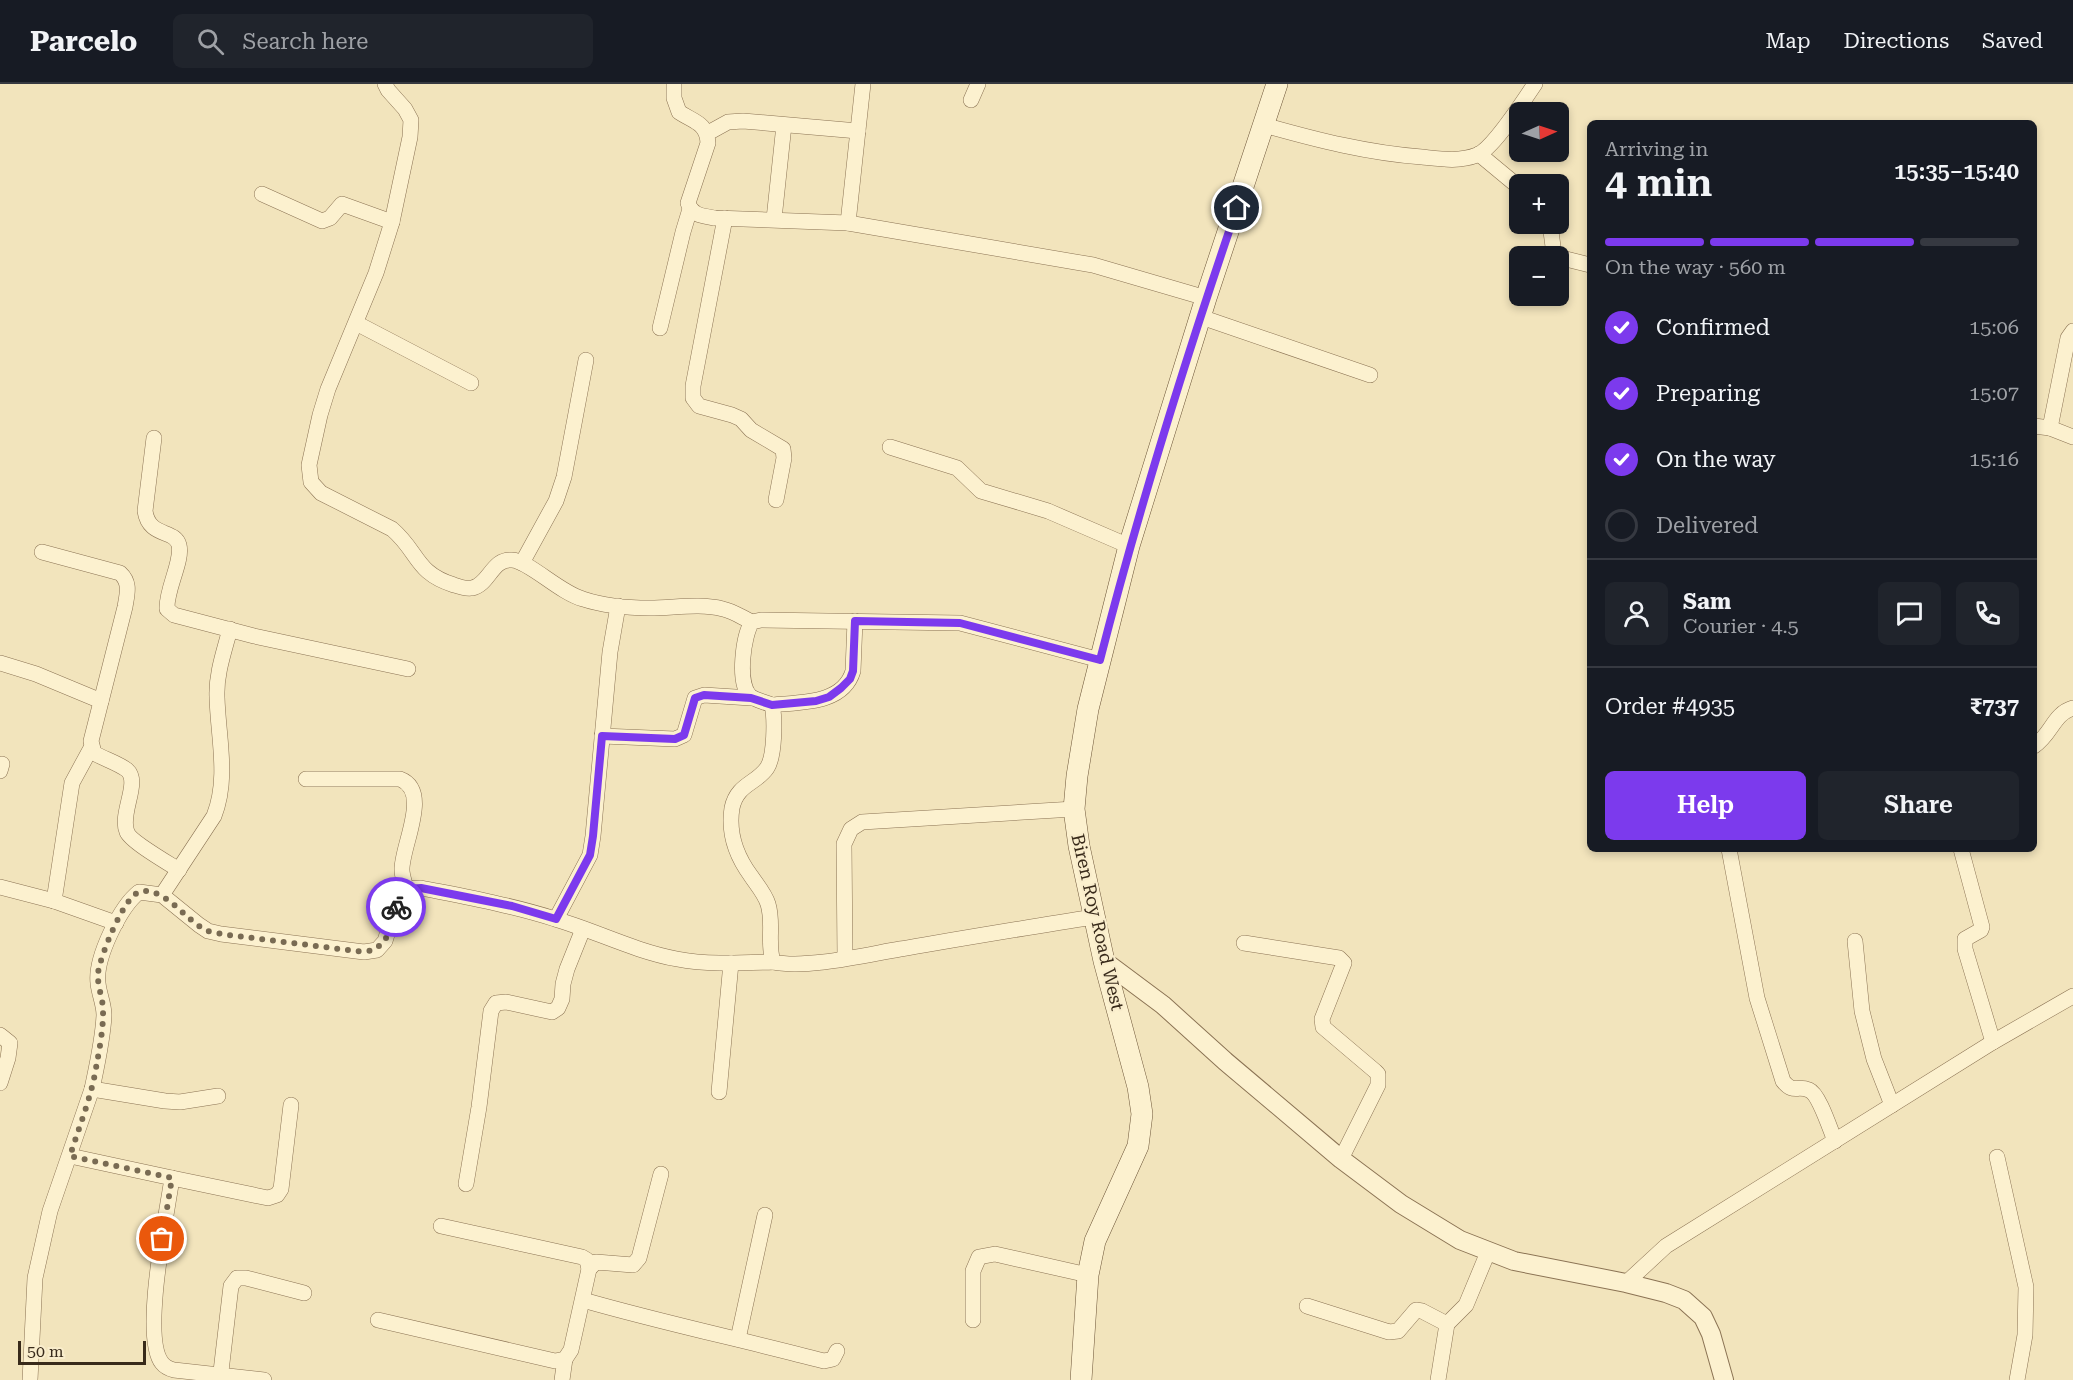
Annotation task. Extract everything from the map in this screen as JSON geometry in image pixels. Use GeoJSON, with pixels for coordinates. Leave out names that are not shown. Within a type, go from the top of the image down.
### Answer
{"type":"FeatureCollection","features":[{"type":"Feature","properties":{"kind":"main road","name":"Biren Roy Road West"},"geometry":{"type":"LineString","coordinates":[[1081,1380],[1088,1275],[1095,1241],[1138,1146],[1142,1114],[1138,1087],[1104,961],[1079,846],[1074,809],[1077,776],[1084,731],[1100,660],[1130,546],[1277,84]]}},
{"type":"Feature","properties":{"kind":"street"},"geometry":{"type":"LineString","coordinates":[[385,84],[411,120],[410,137],[392,222],[376,273],[328,389],[320,415],[309,465],[311,482],[321,493],[392,529],[401,537],[427,573],[441,581],[473,588],[482,582],[494,567],[504,560],[513,560],[522,563],[565,592],[582,599],[618,606],[651,608],[701,605],[725,609],[752,622],[761,620],[960,623],[1100,660]]}},
{"type":"Feature","properties":{"kind":"street"},"geometry":{"type":"LineString","coordinates":[[674,84],[674,98],[679,112],[702,125],[708,133],[708,143],[688,203],[690,209],[696,214],[725,218],[848,223],[1093,265],[1370,375]]}},
{"type":"Feature","properties":{"kind":"street"},"geometry":{"type":"LineString","coordinates":[[848,223],[863,84]]}},
{"type":"Feature","properties":{"kind":"street"},"geometry":{"type":"LineString","coordinates":[[971,100],[978,84]]}},
{"type":"Feature","properties":{"kind":"street"},"geometry":{"type":"LineString","coordinates":[[1264,125],[1335,145],[1386,155],[1457,160],[1479,154],[1492,142],[1535,84]]}},
{"type":"Feature","properties":{"kind":"street"},"geometry":{"type":"LineString","coordinates":[[708,133],[728,122],[743,121],[858,131]]}},
{"type":"Feature","properties":{"kind":"street"},"geometry":{"type":"LineString","coordinates":[[774,219],[784,125]]}},
{"type":"Feature","properties":{"kind":"street"},"geometry":{"type":"LineString","coordinates":[[1479,154],[1509,179]]}},
{"type":"Feature","properties":{"kind":"street"},"geometry":{"type":"LineString","coordinates":[[262,194],[322,221],[330,218],[342,204],[392,222]]}},
{"type":"Feature","properties":{"kind":"street"},"geometry":{"type":"LineString","coordinates":[[660,328],[690,209]]}},
{"type":"Feature","properties":{"kind":"street"},"geometry":{"type":"LineString","coordinates":[[725,218],[693,386],[693,398],[699,406],[741,419],[751,430],[783,449],[784,458],[776,500]]}},
{"type":"Feature","properties":{"kind":"street"},"geometry":{"type":"LineString","coordinates":[[1569,260],[1587,265]]}},
{"type":"Feature","properties":{"kind":"street"},"geometry":{"type":"LineString","coordinates":[[356,323],[471,383]]}},
{"type":"Feature","properties":{"kind":"street"},"geometry":{"type":"LineString","coordinates":[[2050,428],[2068,338],[2073,331]]}},
{"type":"Feature","properties":{"kind":"street"},"geometry":{"type":"LineString","coordinates":[[522,563],[556,501],[564,477],[586,360]]}},
{"type":"Feature","properties":{"kind":"street"},"geometry":{"type":"LineString","coordinates":[[2037,426],[2050,428],[2073,437]]}},
{"type":"Feature","properties":{"kind":"street"},"geometry":{"type":"LineString","coordinates":[[154,438],[145,511],[146,520],[152,528],[176,539],[180,554],[166,598],[167,609],[174,615],[230,629],[408,669]]}},
{"type":"Feature","properties":{"kind":"street"},"geometry":{"type":"LineString","coordinates":[[890,447],[957,468],[981,491],[1048,511],[1130,546]]}},
{"type":"Feature","properties":{"kind":"street"},"geometry":{"type":"LineString","coordinates":[[42,552],[120,573],[126,578],[128,587],[91,748],[72,783],[54,901]]}},
{"type":"Feature","properties":{"kind":"street"},"geometry":{"type":"LineString","coordinates":[[556,919],[590,855],[610,652],[618,606]]}},
{"type":"Feature","properties":{"kind":"street"},"geometry":{"type":"LineString","coordinates":[[602,736],[675,739],[684,735],[695,698],[704,695],[751,698],[772,705],[816,701],[829,697],[850,679],[853,671],[855,621]]}},
{"type":"Feature","properties":{"kind":"street"},"geometry":{"type":"LineString","coordinates":[[751,698],[742,679],[744,645],[748,628],[752,622]]}},
{"type":"Feature","properties":{"kind":"street"},"geometry":{"type":"LineString","coordinates":[[162,896],[214,816],[219,803],[222,783],[222,751],[217,697],[218,673],[230,629]]}},
{"type":"Feature","properties":{"kind":"street"},"geometry":{"type":"LineString","coordinates":[[0,663],[36,674],[101,700]]}},
{"type":"Feature","properties":{"kind":"street"},"geometry":{"type":"LineString","coordinates":[[772,705],[774,714],[768,768],[743,787],[735,798],[732,810],[733,840],[738,855],[768,903],[769,951],[773,963]]}},
{"type":"Feature","properties":{"kind":"street"},"geometry":{"type":"LineString","coordinates":[[2037,744],[2048,735],[2058,715],[2064,710],[2073,708]]}},
{"type":"Feature","properties":{"kind":"street"},"geometry":{"type":"LineString","coordinates":[[91,748],[94,753],[127,770],[131,776],[132,784],[124,816],[129,837],[178,870]]}},
{"type":"Feature","properties":{"kind":"street"},"geometry":{"type":"LineString","coordinates":[[306,779],[400,779],[407,781],[412,788],[414,798],[412,830],[402,871],[406,889]]}},
{"type":"Feature","properties":{"kind":"street"},"geometry":{"type":"LineString","coordinates":[[845,958],[844,844],[851,829],[857,825],[862,822],[1074,809]]}},
{"type":"Feature","properties":{"kind":"street"},"geometry":{"type":"LineString","coordinates":[[1730,852],[1757,998],[1783,1081],[1788,1087],[1806,1088],[1812,1091],[1835,1141]]}},
{"type":"Feature","properties":{"kind":"street"},"geometry":{"type":"LineString","coordinates":[[1962,852],[1982,927],[1981,930],[1965,939],[1965,949],[1993,1042]]}},
{"type":"Feature","properties":{"kind":"street"},"geometry":{"type":"LineString","coordinates":[[0,887],[54,901],[116,923]]}},
{"type":"Feature","properties":{"kind":"street"},"geometry":{"type":"LineString","coordinates":[[30,1380],[35,1278],[50,1211],[92,1089],[104,1016],[98,971],[116,923],[133,896],[139,892],[162,896],[208,930],[221,934],[364,952],[377,950],[385,941],[398,899],[406,889],[421,888],[512,906],[556,919],[644,951],[704,963],[784,964],[845,958],[1094,917]]}},
{"type":"Feature","properties":{"kind":"street"},"geometry":{"type":"LineString","coordinates":[[466,1184],[480,1107],[491,1011],[496,1003],[506,1002],[552,1012],[558,1008],[562,999],[567,969],[583,929]]}},
{"type":"Feature","properties":{"kind":"street"},"geometry":{"type":"LineString","coordinates":[[1856,941],[1862,1011],[1874,1059],[1892,1105]]}},
{"type":"Feature","properties":{"kind":"street"},"geometry":{"type":"LineString","coordinates":[[1244,943],[1340,958],[1344,963],[1322,1019],[1323,1027],[1375,1071],[1379,1079],[1341,1159]]}},
{"type":"Feature","properties":{"kind":"street"},"geometry":{"type":"LineString","coordinates":[[1104,961],[1163,1005],[1341,1159],[1401,1204],[1461,1240],[1514,1261],[1626,1283],[1684,1300],[1703,1317],[1711,1334],[1720,1380]]}},
{"type":"Feature","properties":{"kind":"street"},"geometry":{"type":"LineString","coordinates":[[719,1092],[731,963]]}},
{"type":"Feature","properties":{"kind":"street"},"geometry":{"type":"LineString","coordinates":[[1626,1283],[1666,1246],[1993,1042],[2073,996]]}},
{"type":"Feature","properties":{"kind":"street"},"geometry":{"type":"LineString","coordinates":[[0,1035],[10,1043],[0,1083]]}},
{"type":"Feature","properties":{"kind":"street"},"geometry":{"type":"LineString","coordinates":[[92,1089],[180,1102],[218,1096]]}},
{"type":"Feature","properties":{"kind":"street"},"geometry":{"type":"LineString","coordinates":[[70,1156],[268,1198],[276,1195],[281,1189],[291,1105]]}},
{"type":"Feature","properties":{"kind":"street"},"geometry":{"type":"LineString","coordinates":[[1997,1157],[2026,1287],[2025,1335],[2017,1380]]}},
{"type":"Feature","properties":{"kind":"street"},"geometry":{"type":"LineString","coordinates":[[589,1269],[596,1262],[607,1261],[633,1265],[639,1258],[662,1174]]}},
{"type":"Feature","properties":{"kind":"street"},"geometry":{"type":"LineString","coordinates":[[172,1178],[156,1280],[154,1305],[156,1352],[163,1365],[174,1370],[220,1377],[264,1380]]}},
{"type":"Feature","properties":{"kind":"street"},"geometry":{"type":"LineString","coordinates":[[738,1339],[765,1215]]}},
{"type":"Feature","properties":{"kind":"street"},"geometry":{"type":"LineString","coordinates":[[441,1226],[587,1260],[589,1269],[583,1300],[572,1350],[565,1359],[562,1380]]}},
{"type":"Feature","properties":{"kind":"street"},"geometry":{"type":"LineString","coordinates":[[1438,1380],[1447,1324],[1466,1305],[1488,1252]]}},
{"type":"Feature","properties":{"kind":"street"},"geometry":{"type":"LineString","coordinates":[[973,1320],[973,1271],[979,1257],[994,1254],[1088,1275]]}},
{"type":"Feature","properties":{"kind":"street"},"geometry":{"type":"LineString","coordinates":[[220,1377],[231,1286],[237,1278],[246,1278],[304,1293]]}},
{"type":"Feature","properties":{"kind":"street"},"geometry":{"type":"LineString","coordinates":[[583,1300],[654,1320],[824,1361],[833,1359],[837,1351]]}},
{"type":"Feature","properties":{"kind":"street"},"geometry":{"type":"LineString","coordinates":[[1307,1306],[1394,1333],[1401,1329],[1416,1310],[1447,1324]]}},
{"type":"Feature","properties":{"kind":"street"},"geometry":{"type":"LineString","coordinates":[[378,1320],[555,1361],[565,1359]]}},
{"type":"Feature","properties":{"kind":"way so far"},"geometry":{"type":"LineString","coordinates":[[162,1239],[172,1178],[70,1156],[92,1089],[96,1069],[104,1016],[98,971],[116,923],[133,896],[146,891],[162,896],[199,925],[221,934],[364,952],[377,950],[385,941],[396,907]]}},
{"type":"Feature","properties":{"kind":"route"},"geometry":{"type":"LineString","coordinates":[[396,907],[398,899],[406,889],[421,888],[512,906],[556,919],[590,855],[602,736],[675,739],[684,735],[695,698],[704,695],[751,698],[772,705],[816,701],[829,697],[850,679],[853,671],[855,621],[960,623],[1100,660],[1130,546],[1206,298],[1237,208]]}}]}
